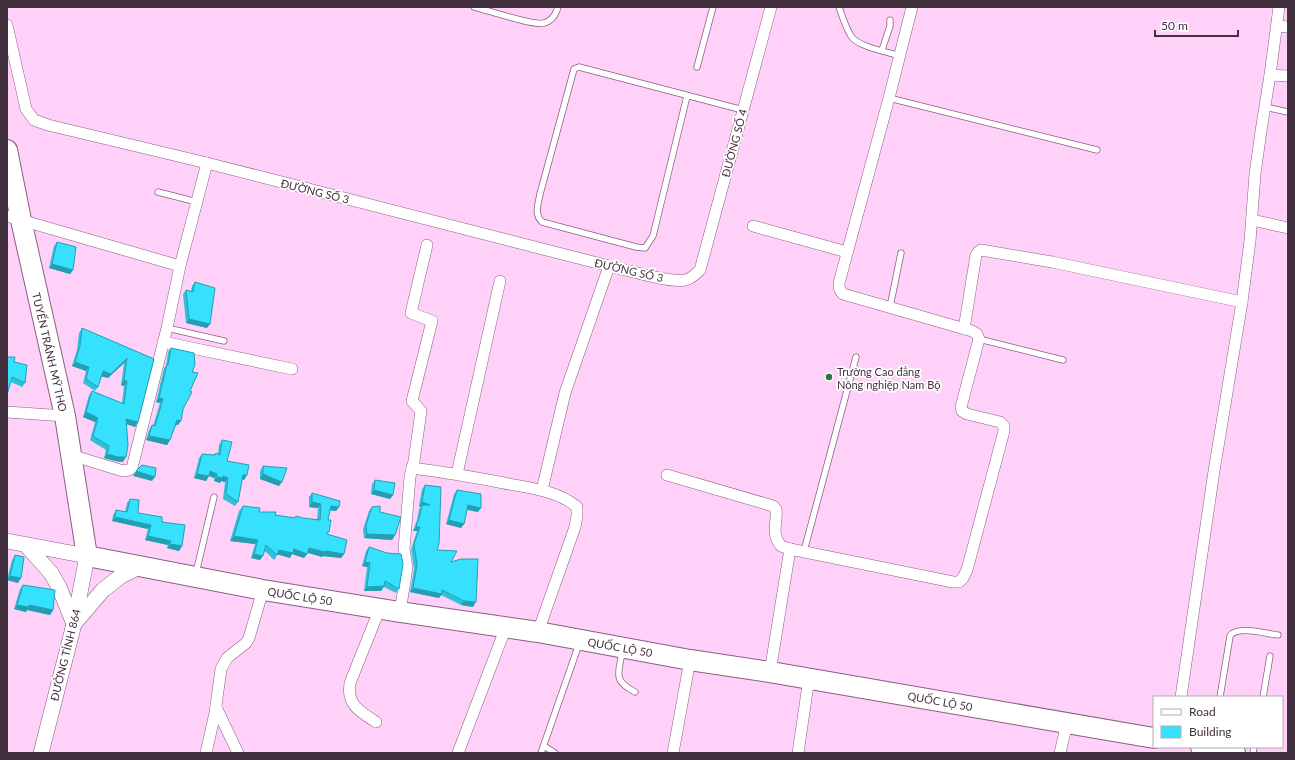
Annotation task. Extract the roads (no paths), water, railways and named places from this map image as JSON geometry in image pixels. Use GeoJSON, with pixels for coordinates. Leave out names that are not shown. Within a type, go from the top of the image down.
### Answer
{"type":"FeatureCollection","features":[{"type":"Feature","properties":{"kind":"highway","name":"TUYẾN TRÁNH MỸ THO"},"geometry":{"type":"LineString","coordinates":[[7,150],[14,218],[65,416],[87,556]]}},
{"type":"Feature","properties":{"kind":"highway","name":"QUỐC LỘ 50"},"geometry":{"type":"LineString","coordinates":[[87,556],[263,590],[538,632],[690,660],[809,678],[1153,738]]}},
{"type":"Feature","properties":{"kind":"highway"},"geometry":{"type":"LineString","coordinates":[[1208,748],[1235,753]]}},
{"type":"Feature","properties":{"kind":"main road"},"geometry":{"type":"LineString","coordinates":[[7,541],[87,556]]}},
{"type":"Feature","properties":{"kind":"main road"},"geometry":{"type":"LineString","coordinates":[[26,545],[51,573],[59,587],[74,624],[103,590],[121,576],[139,567]]}},
{"type":"Feature","properties":{"kind":"main road","name":"ĐƯỜNG TỈNH 864"},"geometry":{"type":"LineString","coordinates":[[41,753],[74,624],[87,556]]}},
{"type":"Feature","properties":{"kind":"street","name":"ĐƯỜNG SỐ 4"},"geometry":{"type":"LineString","coordinates":[[693,277],[700,270],[772,7]]}},
{"type":"Feature","properties":{"kind":"street"},"geometry":{"type":"LineString","coordinates":[[667,475],[774,506],[777,512],[774,526],[778,542],[781,546],[953,582],[959,582],[963,578],[967,570],[1004,431],[1004,426],[1000,422],[967,414],[962,411],[961,407],[979,339],[977,334],[964,328],[843,294],[839,290],[839,283],[890,98],[912,7]]}},
{"type":"Feature","properties":{"kind":"street"},"geometry":{"type":"LineString","coordinates":[[1181,696],[1214,471],[1242,302],[1252,220],[1255,174],[1267,108],[1279,75],[1282,27],[1279,7]]}},
{"type":"Feature","properties":{"kind":"street","name":"ĐƯỜNG SỐ 3"},"geometry":{"type":"LineString","coordinates":[[7,25],[10,49],[26,109],[34,120],[48,125],[207,163],[609,266],[674,280],[686,280],[693,277]]}},
{"type":"Feature","properties":{"kind":"street"},"geometry":{"type":"LineString","coordinates":[[71,455],[124,470],[129,470],[132,468],[167,328],[180,266],[207,163]]}},
{"type":"Feature","properties":{"kind":"street"},"geometry":{"type":"LineString","coordinates":[[14,218],[180,266]]}},
{"type":"Feature","properties":{"kind":"street"},"geometry":{"type":"LineString","coordinates":[[1252,220],[1288,228]]}},
{"type":"Feature","properties":{"kind":"street"},"geometry":{"type":"LineString","coordinates":[[753,226],[847,252]]}},
{"type":"Feature","properties":{"kind":"street"},"geometry":{"type":"LineString","coordinates":[[400,612],[407,568],[404,549],[410,477],[414,461],[421,411],[412,401],[432,321],[411,313],[427,245]]}},
{"type":"Feature","properties":{"kind":"street"},"geometry":{"type":"LineString","coordinates":[[964,328],[976,255],[981,250],[1052,262],[1242,302]]}},
{"type":"Feature","properties":{"kind":"street"},"geometry":{"type":"LineString","coordinates":[[542,490],[565,393],[609,266]]}},
{"type":"Feature","properties":{"kind":"street"},"geometry":{"type":"LineString","coordinates":[[456,474],[500,280]]}},
{"type":"Feature","properties":{"kind":"street"},"geometry":{"type":"LineString","coordinates":[[163,342],[292,369]]}},
{"type":"Feature","properties":{"kind":"street"},"geometry":{"type":"LineString","coordinates":[[7,412],[65,416]]}},
{"type":"Feature","properties":{"kind":"street"},"geometry":{"type":"LineString","coordinates":[[412,468],[456,474],[542,490],[561,497],[576,507],[577,510],[574,527],[538,632]]}},
{"type":"Feature","properties":{"kind":"street"},"geometry":{"type":"LineString","coordinates":[[770,672],[790,549]]}},
{"type":"Feature","properties":{"kind":"street"},"geometry":{"type":"LineString","coordinates":[[206,753],[212,730],[221,669],[227,658],[250,638],[263,590]]}},
{"type":"Feature","properties":{"kind":"street"},"geometry":{"type":"LineString","coordinates":[[376,722],[362,713],[354,705],[348,691],[380,608]]}},
{"type":"Feature","properties":{"kind":"street"},"geometry":{"type":"LineString","coordinates":[[458,753],[506,627]]}},
{"type":"Feature","properties":{"kind":"street"},"geometry":{"type":"LineString","coordinates":[[673,753],[690,660]]}},
{"type":"Feature","properties":{"kind":"street"},"geometry":{"type":"LineString","coordinates":[[798,753],[809,678]]}},
{"type":"Feature","properties":{"kind":"street"},"geometry":{"type":"LineString","coordinates":[[216,706],[238,753]]}},
{"type":"Feature","properties":{"kind":"street"},"geometry":{"type":"LineString","coordinates":[[1060,753],[1067,722]]}},
{"type":"Feature","properties":{"kind":"lane"},"geometry":{"type":"LineString","coordinates":[[474,7],[544,24],[551,20],[558,7]]}},
{"type":"Feature","properties":{"kind":"lane"},"geometry":{"type":"LineString","coordinates":[[698,67],[713,7]]}},
{"type":"Feature","properties":{"kind":"lane"},"geometry":{"type":"LineString","coordinates":[[839,7],[851,36],[855,40],[900,56]]}},
{"type":"Feature","properties":{"kind":"lane"},"geometry":{"type":"LineString","coordinates":[[882,50],[890,26],[890,20]]}},
{"type":"Feature","properties":{"kind":"lane"},"geometry":{"type":"LineString","coordinates":[[687,96],[652,236],[645,248],[542,222],[538,218],[536,211],[540,194],[574,69],[579,67],[743,110]]}},
{"type":"Feature","properties":{"kind":"lane"},"geometry":{"type":"LineString","coordinates":[[890,98],[1098,150]]}},
{"type":"Feature","properties":{"kind":"lane"},"geometry":{"type":"LineString","coordinates":[[1267,108],[1288,112]]}},
{"type":"Feature","properties":{"kind":"lane"},"geometry":{"type":"LineString","coordinates":[[158,192],[197,202]]}},
{"type":"Feature","properties":{"kind":"lane"},"geometry":{"type":"LineString","coordinates":[[890,307],[901,253]]}},
{"type":"Feature","properties":{"kind":"lane"},"geometry":{"type":"LineString","coordinates":[[167,328],[224,342]]}},
{"type":"Feature","properties":{"kind":"lane"},"geometry":{"type":"LineString","coordinates":[[979,339],[1063,360]]}},
{"type":"Feature","properties":{"kind":"lane"},"geometry":{"type":"LineString","coordinates":[[804,551],[856,357]]}},
{"type":"Feature","properties":{"kind":"lane"},"geometry":{"type":"LineString","coordinates":[[195,577],[214,497]]}},
{"type":"Feature","properties":{"kind":"lane"},"geometry":{"type":"LineString","coordinates":[[1220,696],[1230,636],[1232,633],[1244,630],[1278,635]]}},
{"type":"Feature","properties":{"kind":"lane"},"geometry":{"type":"LineString","coordinates":[[541,753],[581,640]]}},
{"type":"Feature","properties":{"kind":"lane"},"geometry":{"type":"LineString","coordinates":[[623,647],[618,676],[619,680],[635,692]]}},
{"type":"Feature","properties":{"kind":"lane"},"geometry":{"type":"LineString","coordinates":[[1263,696],[1270,656]]}},
{"type":"Feature","properties":{"kind":"lane"},"geometry":{"type":"LineString","coordinates":[[544,746],[555,753]]}},
{"type":"Feature","properties":{"kind":"place","name":"Trường Cao đẳng Nông nghiệp Nam Bộ"},"geometry":{"type":"Point","coordinates":[829,377]}}]}
